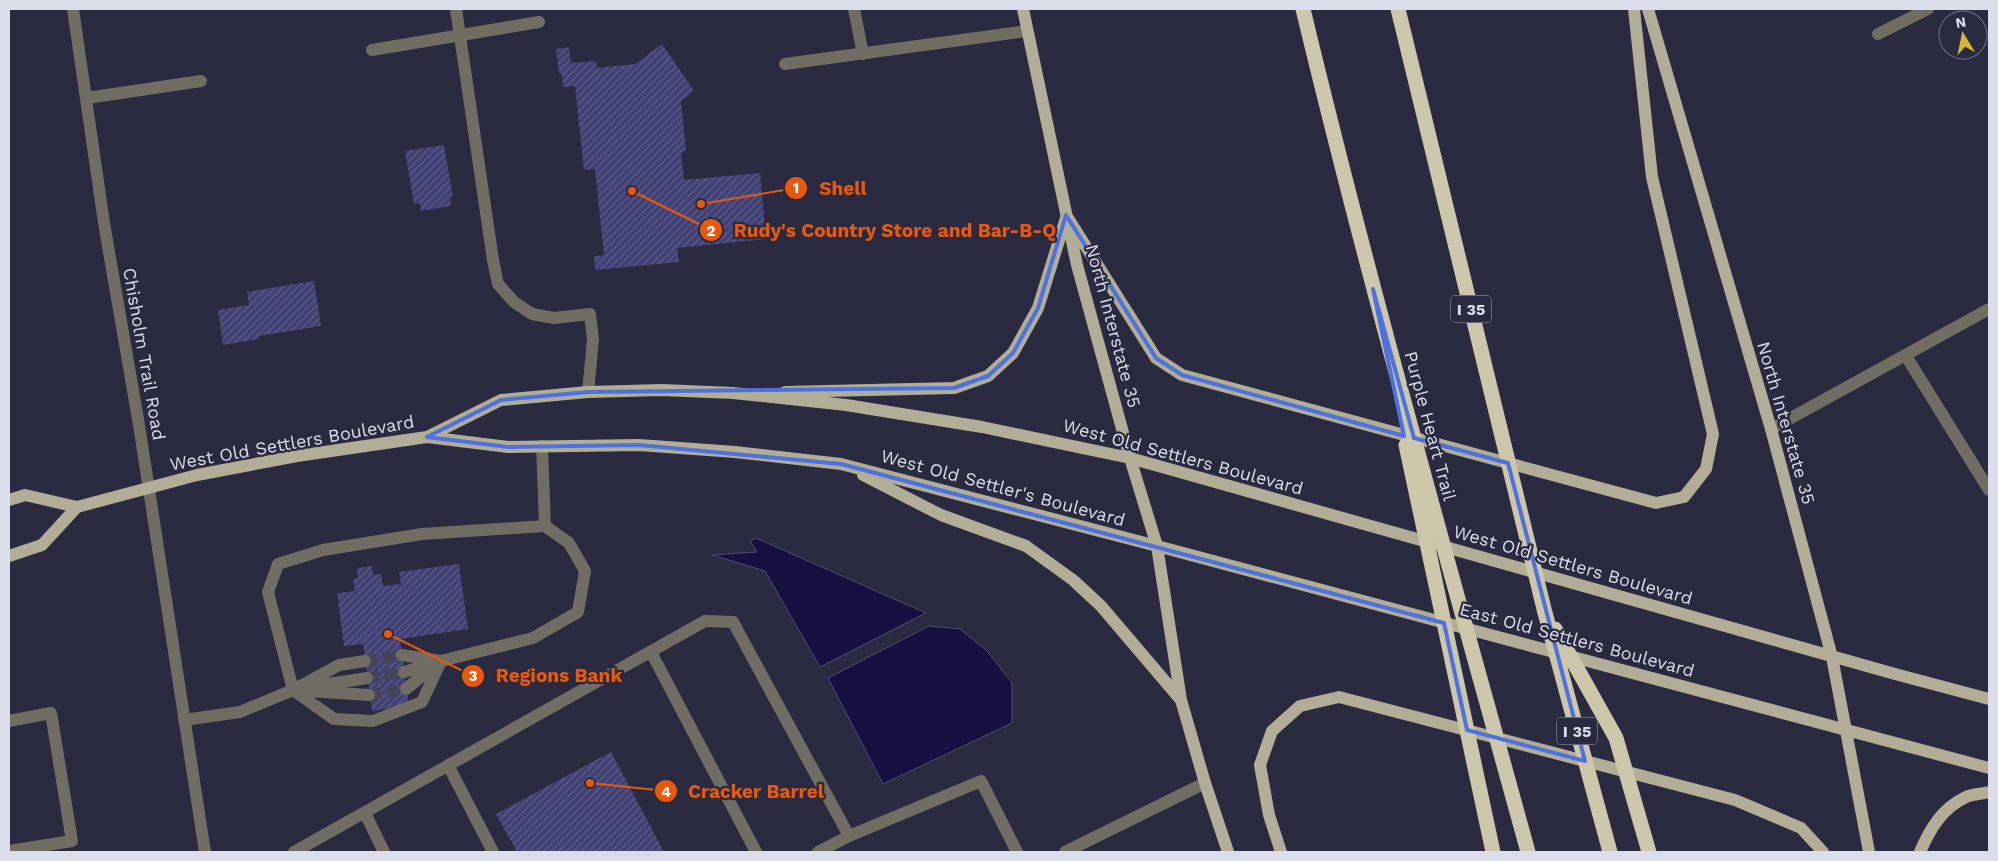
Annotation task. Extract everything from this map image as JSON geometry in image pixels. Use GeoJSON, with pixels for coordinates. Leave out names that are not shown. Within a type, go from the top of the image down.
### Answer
{"type":"FeatureCollection","features":[{"type":"Feature","properties":{"kind":"highway","name":"Purple Heart Trail"},"geometry":{"type":"LineString","coordinates":[[1303,9],[1345,184],[1373,290],[1528,852]]}},
{"type":"Feature","properties":{"kind":"highway","name":"I 35"},"geometry":{"type":"LineString","coordinates":[[1398,9],[1544,609],[1610,852]]}},
{"type":"Feature","properties":{"kind":"highway"},"geometry":{"type":"LineString","coordinates":[[1373,290],[1493,852]]}},
{"type":"Feature","properties":{"kind":"highway"},"geometry":{"type":"LineString","coordinates":[[1544,609],[1616,738],[1649,852]]}},
{"type":"Feature","properties":{"kind":"main road","name":"North Interstate 35"},"geometry":{"type":"LineString","coordinates":[[1023,9],[1077,265],[1156,546],[1181,700],[1205,783],[1228,852]]}},
{"type":"Feature","properties":{"kind":"main road"},"geometry":{"type":"LineString","coordinates":[[1066,215],[1156,358],[1182,375],[1260,398],[1656,502],[1684,497],[1706,469],[1713,434],[1652,178],[1634,9]]}},
{"type":"Feature","properties":{"kind":"main road","name":"North Interstate 35"},"geometry":{"type":"LineString","coordinates":[[1648,9],[1771,429],[1832,657],[1869,852]]}},
{"type":"Feature","properties":{"kind":"main road"},"geometry":{"type":"LineString","coordinates":[[733,393],[954,388],[988,376],[1013,353],[1038,308],[1066,215]]}},
{"type":"Feature","properties":{"kind":"main road","name":"West Old Settlers Boulevard"},"geometry":{"type":"LineString","coordinates":[[427,437],[501,400],[588,392],[662,390],[733,393],[846,405],[982,426],[1130,458],[1832,657]]}},
{"type":"Feature","properties":{"kind":"main road","name":"West Old Settlers Boulevard"},"geometry":{"type":"LineString","coordinates":[[9,500],[25,495],[77,507],[196,475],[298,456],[427,437],[508,447],[639,445],[735,452],[841,464]]}},
{"type":"Feature","properties":{"kind":"main road"},"geometry":{"type":"LineString","coordinates":[[841,464],[942,515],[1026,546],[1073,580],[1101,606],[1181,700]]}},
{"type":"Feature","properties":{"kind":"main road","name":"West Old Settler's Boulevard"},"geometry":{"type":"LineString","coordinates":[[841,464],[1156,546]]}},
{"type":"Feature","properties":{"kind":"main road"},"geometry":{"type":"LineString","coordinates":[[9,556],[42,545],[77,507]]}},
{"type":"Feature","properties":{"kind":"main road","name":"East Old Settlers Boulevard"},"geometry":{"type":"LineString","coordinates":[[1156,546],[1989,768]]}},
{"type":"Feature","properties":{"kind":"main road"},"geometry":{"type":"LineString","coordinates":[[1832,657],[1989,699]]}},
{"type":"Feature","properties":{"kind":"main road"},"geometry":{"type":"LineString","coordinates":[[1281,852],[1269,815],[1260,765],[1272,731],[1300,706],[1339,697],[1735,800],[1801,828],[1824,852]]}},
{"type":"Feature","properties":{"kind":"main road"},"geometry":{"type":"LineString","coordinates":[[1920,852],[1940,815],[1967,796],[1989,792]]}},
{"type":"Feature","properties":{"kind":"street","name":"Chisholm Trail Road"},"geometry":{"type":"LineString","coordinates":[[73,9],[104,223],[148,487],[205,852]]}},
{"type":"Feature","properties":{"kind":"street"},"geometry":{"type":"LineString","coordinates":[[456,9],[498,284],[514,302],[532,314],[554,318],[590,314],[593,340],[588,392]]}},
{"type":"Feature","properties":{"kind":"street"},"geometry":{"type":"LineString","coordinates":[[854,9],[863,54]]}},
{"type":"Feature","properties":{"kind":"street"},"geometry":{"type":"LineString","coordinates":[[1878,34],[1928,9]]}},
{"type":"Feature","properties":{"kind":"street"},"geometry":{"type":"LineString","coordinates":[[372,50],[540,22]]}},
{"type":"Feature","properties":{"kind":"street"},"geometry":{"type":"LineString","coordinates":[[785,64],[1027,31]]}},
{"type":"Feature","properties":{"kind":"street"},"geometry":{"type":"LineString","coordinates":[[87,98],[201,81]]}},
{"type":"Feature","properties":{"kind":"street"},"geometry":{"type":"LineString","coordinates":[[1771,429],[1989,309]]}},
{"type":"Feature","properties":{"kind":"street"},"geometry":{"type":"LineString","coordinates":[[1906,356],[1989,490]]}},
{"type":"Feature","properties":{"kind":"street"},"geometry":{"type":"LineString","coordinates":[[542,446],[545,526]]}},
{"type":"Feature","properties":{"kind":"street"},"geometry":{"type":"LineString","coordinates":[[404,672],[441,661],[533,638],[578,612],[585,571],[569,542],[545,526],[422,534],[323,550],[278,564],[268,592],[293,690],[334,719],[373,721],[422,702],[441,661]]}},
{"type":"Feature","properties":{"kind":"street"},"geometry":{"type":"LineString","coordinates":[[294,852],[704,621],[733,622],[849,836]]}},
{"type":"Feature","properties":{"kind":"street"},"geometry":{"type":"LineString","coordinates":[[651,652],[756,852]]}},
{"type":"Feature","properties":{"kind":"street"},"geometry":{"type":"LineString","coordinates":[[402,655],[441,661]]}},
{"type":"Feature","properties":{"kind":"street"},"geometry":{"type":"LineString","coordinates":[[184,720],[240,712],[293,690],[339,665],[365,661]]}},
{"type":"Feature","properties":{"kind":"street"},"geometry":{"type":"LineString","coordinates":[[406,689],[441,661]]}},
{"type":"Feature","properties":{"kind":"street"},"geometry":{"type":"LineString","coordinates":[[293,690],[367,678]]}},
{"type":"Feature","properties":{"kind":"street"},"geometry":{"type":"LineString","coordinates":[[293,690],[369,695]]}},
{"type":"Feature","properties":{"kind":"street"},"geometry":{"type":"LineString","coordinates":[[9,720],[51,713],[73,846],[9,851]]}},
{"type":"Feature","properties":{"kind":"street"},"geometry":{"type":"LineString","coordinates":[[448,765],[493,852]]}},
{"type":"Feature","properties":{"kind":"street"},"geometry":{"type":"LineString","coordinates":[[818,852],[849,836],[982,781],[1017,852]]}},
{"type":"Feature","properties":{"kind":"street"},"geometry":{"type":"LineString","coordinates":[[1065,852],[1205,783]]}},
{"type":"Feature","properties":{"kind":"street"},"geometry":{"type":"LineString","coordinates":[[364,813],[384,852]]}},
{"type":"Feature","properties":{"kind":"highlighted area"},"geometry":{"type":"Polygon","coordinates":[[[1066,215],[1156,358],[1182,375],[1404,436],[1373,289],[1414,438],[1508,463],[1585,761],[1467,730],[1444,623],[841,464],[639,445],[508,447],[427,437],[501,400],[588,392],[954,388],[988,376],[1013,353],[1038,308],[1066,215]]]}},
{"type":"Feature","properties":{"kind":"shaded area"},"geometry":{"type":"Polygon","coordinates":[[[756,538],[926,613],[820,667],[765,571],[712,555],[757,552],[750,541],[756,538]]]}},
{"type":"Feature","properties":{"kind":"shaded area"},"geometry":{"type":"Polygon","coordinates":[[[929,626],[960,629],[987,651],[1012,683],[1012,723],[883,784],[828,678],[929,626]]]}},
{"type":"Feature","properties":{"kind":"building"},"geometry":{"type":"Polygon","coordinates":[[[662,44],[694,91],[681,101],[686,151],[681,152],[684,180],[760,173],[766,239],[677,248],[679,262],[595,270],[594,256],[604,255],[595,169],[584,170],[575,86],[563,87],[562,74],[559,74],[556,49],[569,47],[571,63],[596,61],[597,68],[635,64],[662,44]]]}},
{"type":"Feature","properties":{"kind":"building"},"geometry":{"type":"Polygon","coordinates":[[[444,145],[453,197],[450,197],[451,206],[421,211],[420,203],[414,204],[405,151],[444,145]]]}},
{"type":"Feature","properties":{"kind":"building"},"geometry":{"type":"Polygon","coordinates":[[[314,281],[321,326],[259,336],[259,339],[223,345],[218,310],[249,305],[247,292],[314,281]]]}},
{"type":"Feature","properties":{"kind":"building"},"geometry":{"type":"Polygon","coordinates":[[[459,564],[468,629],[400,639],[409,706],[372,711],[363,644],[344,646],[337,593],[355,591],[353,579],[358,578],[357,568],[372,566],[373,575],[381,574],[383,586],[401,584],[399,572],[459,564]]]}},
{"type":"Feature","properties":{"kind":"building"},"geometry":{"type":"Polygon","coordinates":[[[611,752],[664,852],[517,852],[496,814],[611,752]]]}},
{"type":"Feature","properties":{"kind":"tunnel"},"geometry":{"type":"LineString","coordinates":[[365,661],[402,655]]}},
{"type":"Feature","properties":{"kind":"tunnel"},"geometry":{"type":"LineString","coordinates":[[367,678],[404,672]]}},
{"type":"Feature","properties":{"kind":"tunnel"},"geometry":{"type":"LineString","coordinates":[[369,695],[406,689]]}},
{"type":"Feature","properties":{"kind":"place","name":"Rudy's Country Store and Bar-B-Q"},"geometry":{"type":"Point","coordinates":[632,191]}},
{"type":"Feature","properties":{"kind":"place","name":"Shell"},"geometry":{"type":"Point","coordinates":[701,204]}},
{"type":"Feature","properties":{"kind":"place","name":"Regions Bank"},"geometry":{"type":"Point","coordinates":[388,634]}},
{"type":"Feature","properties":{"kind":"place","name":"Cracker Barrel"},"geometry":{"type":"Point","coordinates":[590,783]}}]}
